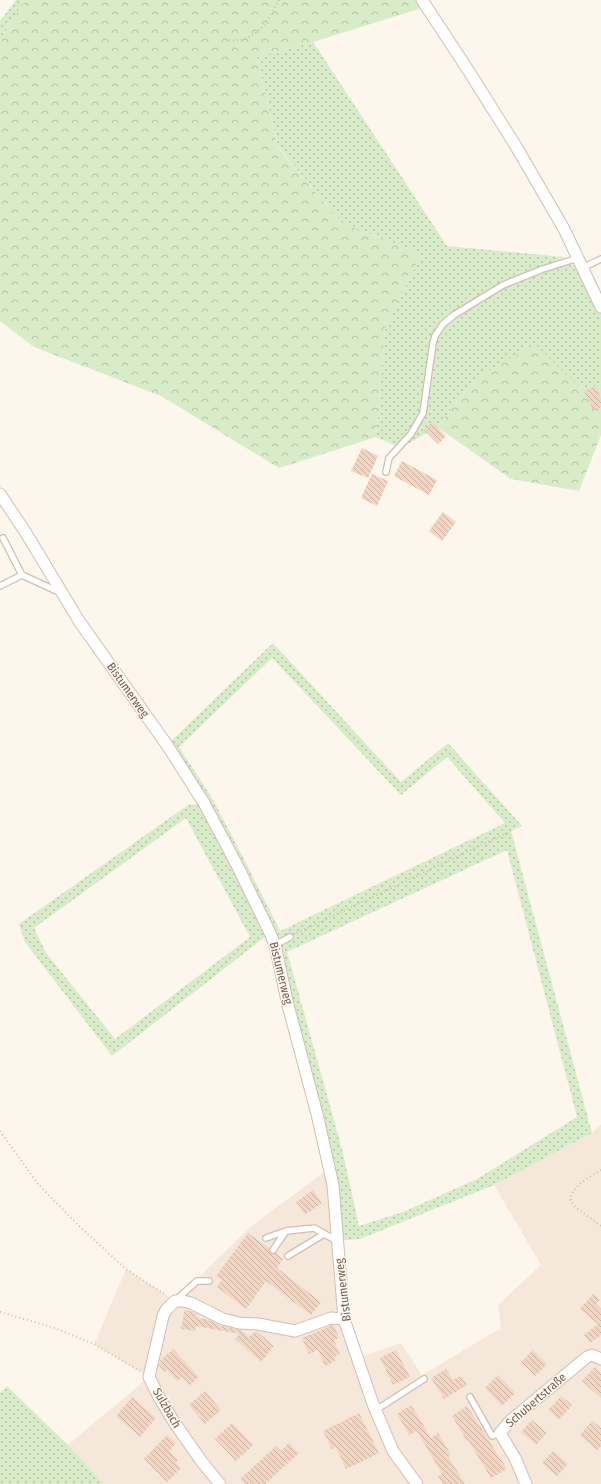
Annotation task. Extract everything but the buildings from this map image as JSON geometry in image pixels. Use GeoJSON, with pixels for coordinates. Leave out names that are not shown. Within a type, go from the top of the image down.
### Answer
{"type":"FeatureCollection","features":[{"type":"Feature","properties":{"kind":"street"},"geometry":{"type":"LineString","coordinates":[[422,0],[517,148],[564,229],[601,307]]}},
{"type":"Feature","properties":{"kind":"street","name":"Bistumerweg"},"geometry":{"type":"LineString","coordinates":[[0,494],[79,621],[167,745],[204,803],[238,867],[275,945],[288,1005],[331,1173],[344,1319],[376,1410],[393,1451],[417,1484]]}},
{"type":"Feature","properties":{"kind":"street"},"geometry":{"type":"LineString","coordinates":[[175,1301],[191,1303],[223,1319],[239,1323],[258,1324],[295,1331],[331,1318],[344,1319]]}},
{"type":"Feature","properties":{"kind":"street","name":"Sulzbach"},"geometry":{"type":"LineString","coordinates":[[175,1301],[166,1310],[163,1316],[149,1377],[174,1422],[220,1484]]}},
{"type":"Feature","properties":{"kind":"street","name":"Schubertstraße"},"geometry":{"type":"LineString","coordinates":[[526,1484],[515,1458],[500,1433],[510,1421],[587,1357],[592,1355],[601,1359]]}},
{"type":"Feature","properties":{"kind":"lane"},"geometry":{"type":"LineString","coordinates":[[386,472],[389,458],[411,434],[423,413],[433,343],[435,336],[443,324],[454,315],[503,285],[543,269],[601,259]]}},
{"type":"Feature","properties":{"kind":"lane"},"geometry":{"type":"LineString","coordinates":[[3,538],[22,575],[63,594]]}},
{"type":"Feature","properties":{"kind":"lane"},"geometry":{"type":"LineString","coordinates":[[0,586],[22,575]]}},
{"type":"Feature","properties":{"kind":"lane"},"geometry":{"type":"LineString","coordinates":[[275,945],[290,937]]}},
{"type":"Feature","properties":{"kind":"lane"},"geometry":{"type":"LineString","coordinates":[[266,1238],[286,1231],[314,1228],[337,1241]]}},
{"type":"Feature","properties":{"kind":"lane"},"geometry":{"type":"LineString","coordinates":[[273,1250],[286,1231]]}},
{"type":"Feature","properties":{"kind":"lane"},"geometry":{"type":"LineString","coordinates":[[288,1256],[324,1234]]}},
{"type":"Feature","properties":{"kind":"lane"},"geometry":{"type":"LineString","coordinates":[[175,1301],[197,1281],[209,1281]]}},
{"type":"Feature","properties":{"kind":"lane"},"geometry":{"type":"LineString","coordinates":[[376,1410],[424,1379]]}},
{"type":"Feature","properties":{"kind":"lane"},"geometry":{"type":"LineString","coordinates":[[470,1397],[492,1436],[500,1433]]}},
{"type":"Feature","properties":{"kind":"path"},"geometry":{"type":"LineString","coordinates":[[229,40],[238,41],[257,33],[270,18],[279,0]]}},
{"type":"Feature","properties":{"kind":"path"},"geometry":{"type":"LineString","coordinates":[[290,937],[511,831]]}},
{"type":"Feature","properties":{"kind":"path"},"geometry":{"type":"LineString","coordinates":[[0,1131],[38,1184],[81,1228],[126,1269],[175,1301]]}},
{"type":"Feature","properties":{"kind":"path"},"geometry":{"type":"LineString","coordinates":[[601,1170],[585,1180],[576,1188],[571,1194],[570,1199],[574,1206],[601,1226]]}},
{"type":"Feature","properties":{"kind":"path"},"geometry":{"type":"LineString","coordinates":[[0,1312],[52,1327],[94,1344],[149,1377]]}},
{"type":"Feature","properties":{"kind":"shaded area"},"geometry":{"type":"Polygon","coordinates":[[[601,1124],[601,1484],[104,1484],[68,1445],[149,1377],[94,1344],[126,1269],[175,1301],[250,1227],[330,1168],[344,1319],[363,1356],[401,1343],[422,1375],[501,1328],[498,1305],[541,1265],[494,1185],[592,1133],[601,1124]]]}},
{"type":"Feature","properties":{"kind":"green space"},"geometry":{"type":"Polygon","coordinates":[[[16,0],[26,0],[13,18],[0,42],[0,21],[16,0]]]}},
{"type":"Feature","properties":{"kind":"green space"},"geometry":{"type":"Polygon","coordinates":[[[26,0],[416,0],[422,8],[313,42],[257,57],[278,148],[342,223],[421,254],[385,329],[376,437],[279,468],[161,396],[34,347],[0,321],[0,42],[13,18],[26,0]]]}},
{"type":"Feature","properties":{"kind":"green space"},"geometry":{"type":"Polygon","coordinates":[[[313,42],[447,246],[564,257],[537,270],[570,263],[581,270],[601,311],[601,383],[584,391],[476,378],[437,427],[401,448],[376,437],[385,329],[421,254],[342,223],[278,147],[257,57],[313,42]]]}},
{"type":"Feature","properties":{"kind":"green space"},"geometry":{"type":"Polygon","coordinates":[[[535,344],[584,391],[601,383],[601,435],[579,491],[511,479],[437,427],[476,378],[535,344]]]}},
{"type":"Feature","properties":{"kind":"green space"},"geometry":{"type":"Polygon","coordinates":[[[273,643],[401,782],[448,743],[522,826],[511,831],[592,1133],[494,1185],[360,1239],[337,1241],[333,1185],[270,933],[112,1056],[25,942],[19,924],[188,805],[203,803],[167,745],[273,643]],[[272,658],[179,747],[212,798],[280,931],[505,823],[447,757],[401,795],[272,658]],[[186,818],[34,928],[46,953],[115,1039],[250,937],[186,818]],[[507,850],[287,952],[342,1149],[359,1226],[403,1212],[477,1179],[577,1117],[507,850]]]}},
{"type":"Feature","properties":{"kind":"green space"},"geometry":{"type":"Polygon","coordinates":[[[7,1386],[68,1445],[104,1484],[0,1484],[0,1393],[7,1386]]]}}]}
